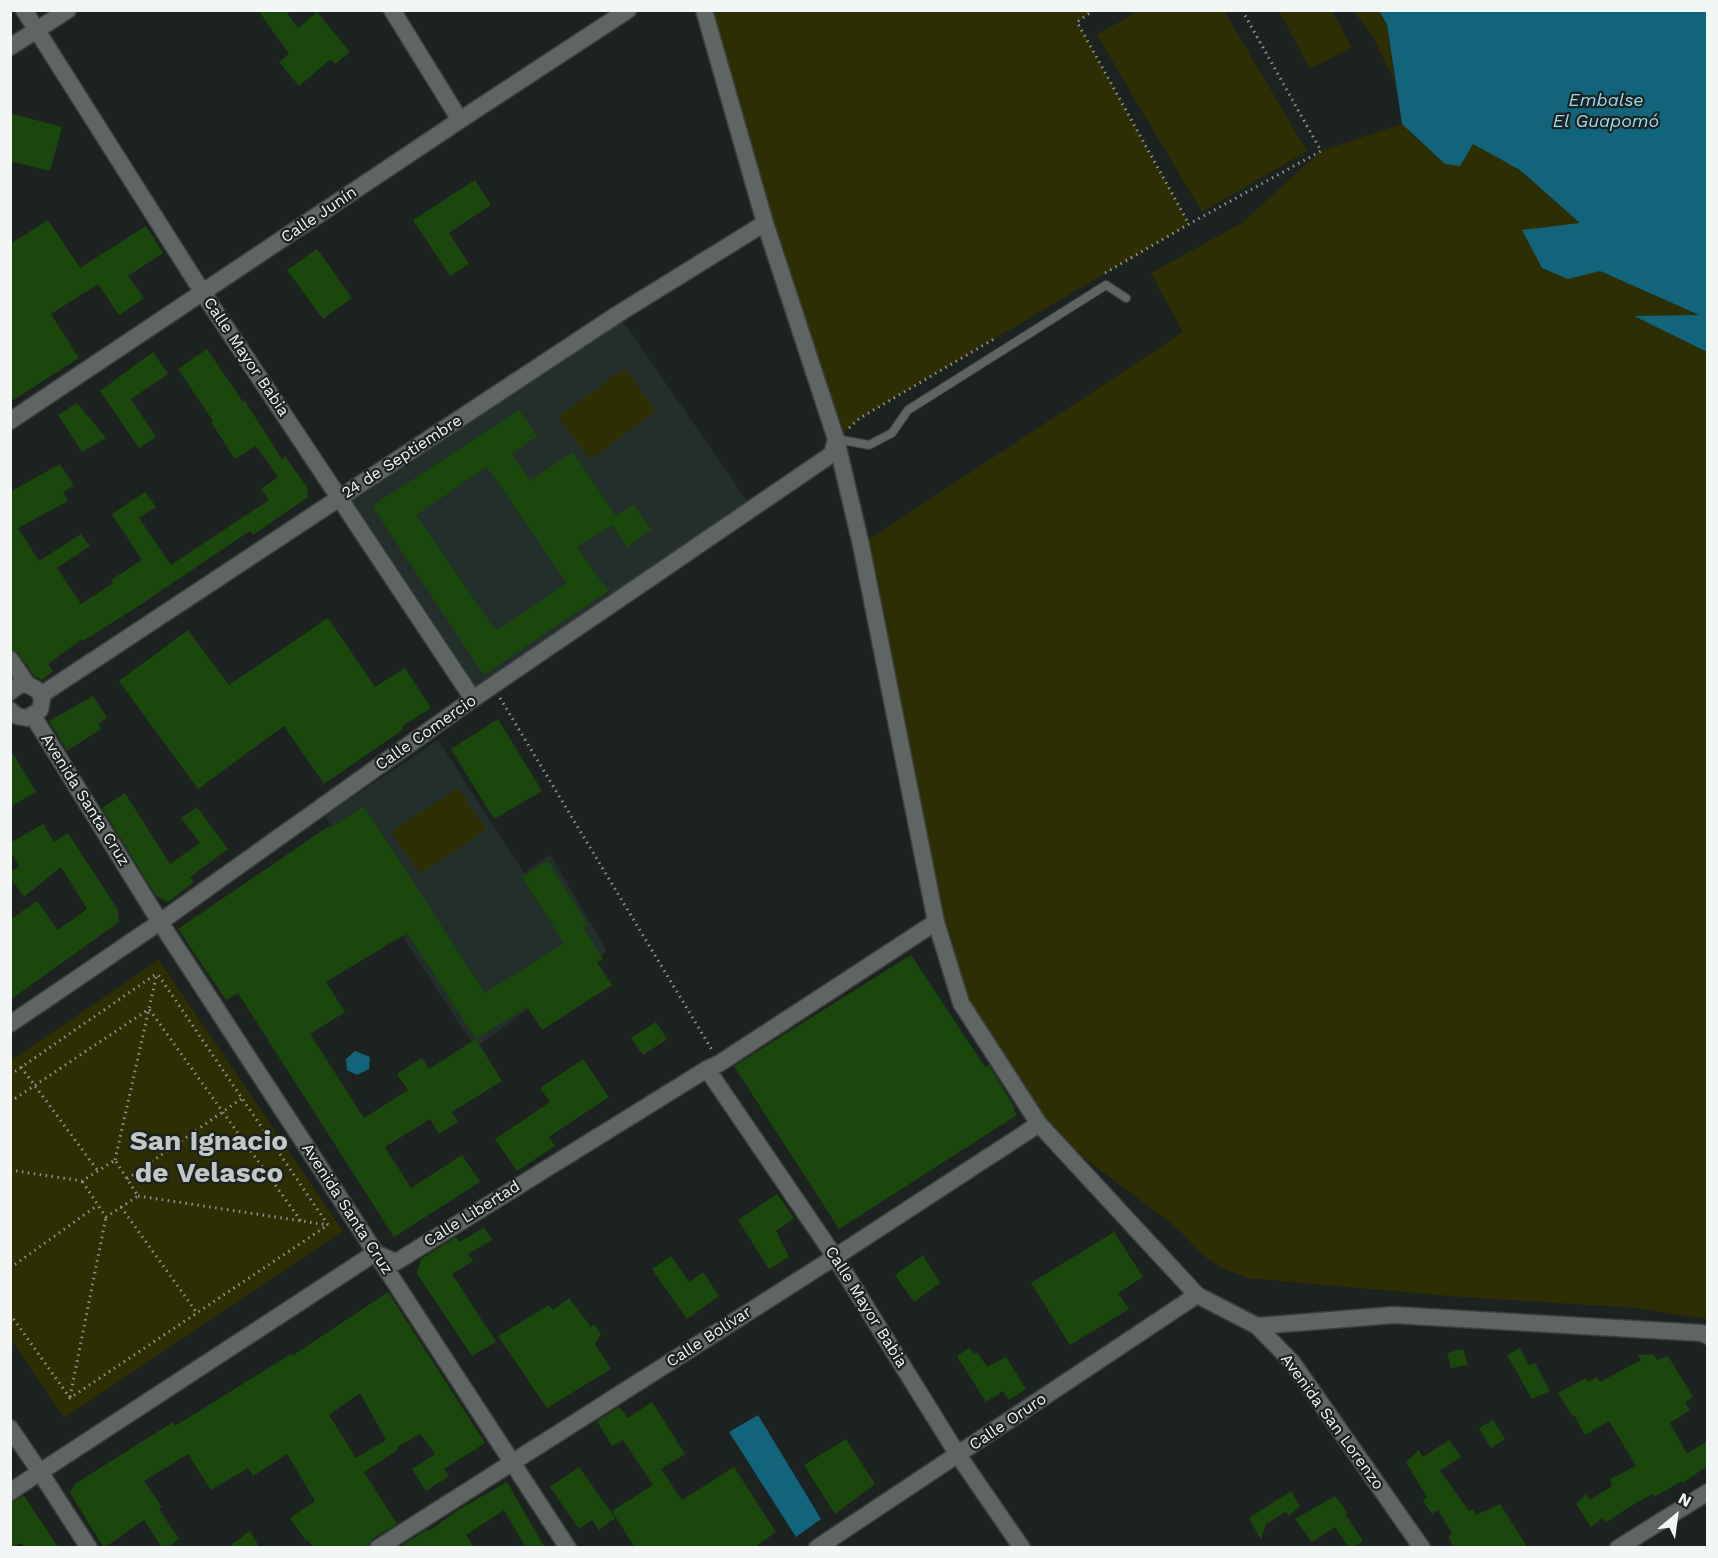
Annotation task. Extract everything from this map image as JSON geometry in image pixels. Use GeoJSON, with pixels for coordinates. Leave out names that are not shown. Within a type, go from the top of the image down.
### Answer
{"type":"FeatureCollection","features":[{"type":"Feature","properties":{"kind":"street","name":"Calle Mayor Babia"},"geometry":{"type":"LineString","coordinates":[[24,10],[203,293],[473,699]]}},
{"type":"Feature","properties":{"kind":"street"},"geometry":{"type":"LineString","coordinates":[[10,47],[68,10]]}},
{"type":"Feature","properties":{"kind":"street"},"geometry":{"type":"LineString","coordinates":[[392,10],[460,120]]}},
{"type":"Feature","properties":{"kind":"street","name":"Calle Junín"},"geometry":{"type":"LineString","coordinates":[[10,422],[628,10]]}},
{"type":"Feature","properties":{"kind":"street","name":"Avenida San Lorenzo"},"geometry":{"type":"LineString","coordinates":[[704,10],[765,223],[836,439],[861,545],[936,922],[961,1003],[1039,1124],[1197,1294],[1257,1326],[1292,1362],[1422,1548]]}},
{"type":"Feature","properties":{"kind":"street","name":"24 de Septiembre"},"geometry":{"type":"LineString","coordinates":[[41,695],[618,314],[765,223]]}},
{"type":"Feature","properties":{"kind":"street","name":"Calle Comercio"},"geometry":{"type":"LineString","coordinates":[[10,1024],[160,922],[473,699],[832,454],[836,439]]}},
{"type":"Feature","properties":{"kind":"street"},"geometry":{"type":"LineString","coordinates":[[10,659],[27,684],[41,695],[40,710],[33,716],[22,718],[11,712]]}},
{"type":"Feature","properties":{"kind":"street"},"geometry":{"type":"LineString","coordinates":[[10,692],[18,686],[27,684]]}},
{"type":"Feature","properties":{"kind":"street","name":"Avenida Santa Cruz"},"geometry":{"type":"LineString","coordinates":[[33,716],[160,922],[568,1548]]}},
{"type":"Feature","properties":{"kind":"street","name":"Calle Libertad"},"geometry":{"type":"LineString","coordinates":[[375,1253],[396,1262],[714,1066],[936,922]]}},
{"type":"Feature","properties":{"kind":"street","name":"Calle Mayor Babia"},"geometry":{"type":"LineString","coordinates":[[714,1066],[836,1257],[958,1455],[1022,1548]]}},
{"type":"Feature","properties":{"kind":"street","name":"Calle Bolívar"},"geometry":{"type":"LineString","coordinates":[[378,1548],[836,1257],[1039,1124]]}},
{"type":"Feature","properties":{"kind":"street"},"geometry":{"type":"LineString","coordinates":[[10,1492],[375,1253]]}},
{"type":"Feature","properties":{"kind":"street","name":"Calle Oruro"},"geometry":{"type":"LineString","coordinates":[[818,1548],[1197,1294]]}},
{"type":"Feature","properties":{"kind":"street"},"geometry":{"type":"LineString","coordinates":[[1257,1326],[1394,1314],[1702,1333],[1707,1336]]}},
{"type":"Feature","properties":{"kind":"street"},"geometry":{"type":"LineString","coordinates":[[10,1428],[89,1548]]}},
{"type":"Feature","properties":{"kind":"street"},"geometry":{"type":"LineString","coordinates":[[1618,1548],[1707,1492]]}},
{"type":"Feature","properties":{"kind":"lane"},"geometry":{"type":"LineString","coordinates":[[836,439],[869,445],[892,433],[908,410],[1106,285],[1126,298]]}},
{"type":"Feature","properties":{"kind":"path"},"geometry":{"type":"LineString","coordinates":[[1094,10],[1077,22],[1189,224]]}},
{"type":"Feature","properties":{"kind":"path"},"geometry":{"type":"LineString","coordinates":[[1104,273],[1321,151],[1242,10]]}},
{"type":"Feature","properties":{"kind":"path"},"geometry":{"type":"LineString","coordinates":[[860,418],[1002,334]]}},
{"type":"Feature","properties":{"kind":"path"},"geometry":{"type":"LineString","coordinates":[[493,687],[714,1066]]}},
{"type":"Feature","properties":{"kind":"path"},"geometry":{"type":"LineString","coordinates":[[10,1170],[82,1181],[115,1160],[157,973]]}},
{"type":"Feature","properties":{"kind":"path"},"geometry":{"type":"LineString","coordinates":[[10,1075],[157,973]]}},
{"type":"Feature","properties":{"kind":"path"},"geometry":{"type":"LineString","coordinates":[[157,973],[328,1225]]}},
{"type":"Feature","properties":{"kind":"path"},"geometry":{"type":"LineString","coordinates":[[10,1101],[149,1008]]}},
{"type":"Feature","properties":{"kind":"path"},"geometry":{"type":"LineString","coordinates":[[149,1008],[302,1221]]}},
{"type":"Feature","properties":{"kind":"path"},"geometry":{"type":"LineString","coordinates":[[21,1067],[98,1171]]}},
{"type":"Feature","properties":{"kind":"path"},"geometry":{"type":"LineString","coordinates":[[127,1179],[242,1099]]}},
{"type":"Feature","properties":{"kind":"path"},"geometry":{"type":"LineString","coordinates":[[115,1160],[138,1196]]}},
{"type":"Feature","properties":{"kind":"path"},"geometry":{"type":"LineString","coordinates":[[70,1398],[106,1217],[82,1181]]}},
{"type":"Feature","properties":{"kind":"path"},"geometry":{"type":"LineString","coordinates":[[106,1217],[138,1196],[328,1225]]}},
{"type":"Feature","properties":{"kind":"path"},"geometry":{"type":"LineString","coordinates":[[10,1268],[98,1205]]}},
{"type":"Feature","properties":{"kind":"path"},"geometry":{"type":"LineString","coordinates":[[121,1207],[197,1313]]}},
{"type":"Feature","properties":{"kind":"path"},"geometry":{"type":"LineString","coordinates":[[70,1398],[328,1225]]}},
{"type":"Feature","properties":{"kind":"path"},"geometry":{"type":"LineString","coordinates":[[10,1314],[70,1398]]}},
{"type":"Feature","properties":{"kind":"shaded area"},"geometry":{"type":"Polygon","coordinates":[[[704,11],[1094,11],[1077,22],[1189,224],[860,418],[836,439],[704,11]]]}},
{"type":"Feature","properties":{"kind":"shaded area"},"geometry":{"type":"Polygon","coordinates":[[[1138,11],[1224,11],[1307,151],[1202,212],[1097,35],[1138,11]]]}},
{"type":"Feature","properties":{"kind":"shaded area"},"geometry":{"type":"Polygon","coordinates":[[[1279,11],[1332,11],[1352,47],[1310,69],[1279,11]]]}},
{"type":"Feature","properties":{"kind":"shaded area"},"geometry":{"type":"Polygon","coordinates":[[[1353,11],[1379,11],[1387,24],[1395,83],[1373,36],[1353,11]]]}},
{"type":"Feature","properties":{"kind":"shaded area"},"geometry":{"type":"Polygon","coordinates":[[[1402,124],[1445,164],[1473,143],[1520,170],[1581,223],[1568,279],[1600,271],[1701,316],[1636,316],[1707,352],[1707,1319],[1637,1308],[1462,1297],[1247,1278],[1220,1267],[1204,1256],[1176,1227],[1039,1124],[961,1003],[861,545],[1183,332],[1151,273],[1242,223],[1321,151],[1402,124]]]}},
{"type":"Feature","properties":{"kind":"shaded area"},"geometry":{"type":"Polygon","coordinates":[[[618,314],[752,508],[473,699],[340,498],[618,314]]]}},
{"type":"Feature","properties":{"kind":"shaded area"},"geometry":{"type":"Polygon","coordinates":[[[625,368],[656,411],[590,460],[558,417],[625,368]]]}},
{"type":"Feature","properties":{"kind":"shaded area"},"geometry":{"type":"Polygon","coordinates":[[[438,740],[524,873],[550,854],[607,951],[475,1048],[325,816],[438,740]]]}},
{"type":"Feature","properties":{"kind":"shaded area"},"geometry":{"type":"Polygon","coordinates":[[[458,788],[486,830],[420,874],[391,832],[458,788]]]}},
{"type":"Feature","properties":{"kind":"shaded area"},"geometry":{"type":"Polygon","coordinates":[[[159,960],[343,1231],[64,1418],[11,1339],[11,1060],[159,960]]]}},
{"type":"Feature","properties":{"kind":"water","name":"Embalse El Guapomó"},"geometry":{"type":"Polygon","coordinates":[[[1379,11],[1707,11],[1707,352],[1634,316],[1699,315],[1600,271],[1568,279],[1542,268],[1522,230],[1580,223],[1520,170],[1473,144],[1460,166],[1445,164],[1402,124],[1387,24],[1379,11]]]}},
{"type":"Feature","properties":{"kind":"water"},"geometry":{"type":"Polygon","coordinates":[[[355,1051],[370,1057],[369,1069],[357,1075],[347,1070],[346,1059],[355,1051]]]}},
{"type":"Feature","properties":{"kind":"water"},"geometry":{"type":"Polygon","coordinates":[[[758,1415],[821,1519],[796,1537],[729,1432],[758,1415]]]}},
{"type":"Feature","properties":{"kind":"building"},"geometry":{"type":"Polygon","coordinates":[[[258,10],[285,10],[298,28],[317,12],[350,52],[335,64],[331,59],[299,86],[279,62],[289,54],[258,10]]]}},
{"type":"Feature","properties":{"kind":"building"},"geometry":{"type":"Polygon","coordinates":[[[10,113],[62,127],[50,171],[10,161],[10,113]]]}},
{"type":"Feature","properties":{"kind":"building"},"geometry":{"type":"Polygon","coordinates":[[[475,180],[491,205],[449,233],[469,264],[450,276],[413,220],[475,180]]]}},
{"type":"Feature","properties":{"kind":"building"},"geometry":{"type":"Polygon","coordinates":[[[48,220],[80,268],[146,226],[163,253],[128,276],[144,298],[119,315],[98,284],[51,314],[79,358],[10,402],[10,244],[48,220]]]}},
{"type":"Feature","properties":{"kind":"building"},"geometry":{"type":"Polygon","coordinates":[[[317,249],[352,298],[323,319],[287,270],[317,249]]]}},
{"type":"Feature","properties":{"kind":"building"},"geometry":{"type":"Polygon","coordinates":[[[207,349],[243,402],[245,401],[282,459],[285,456],[307,487],[308,497],[253,535],[250,531],[131,611],[83,641],[82,639],[48,664],[53,671],[42,680],[34,676],[18,653],[10,649],[10,492],[60,464],[74,486],[63,492],[68,501],[18,528],[39,561],[81,534],[90,546],[57,568],[81,604],[113,583],[111,580],[142,560],[112,514],[145,492],[156,507],[139,518],[171,565],[269,500],[261,489],[278,477],[256,446],[235,459],[178,369],[207,349]]]}},
{"type":"Feature","properties":{"kind":"building"},"geometry":{"type":"Polygon","coordinates":[[[153,352],[168,374],[131,399],[156,437],[139,448],[100,391],[153,352]]]}},
{"type":"Feature","properties":{"kind":"building"},"geometry":{"type":"Polygon","coordinates":[[[77,403],[106,438],[82,452],[58,415],[77,403]]]}},
{"type":"Feature","properties":{"kind":"building"},"geometry":{"type":"Polygon","coordinates":[[[519,410],[537,436],[512,454],[530,481],[573,452],[616,516],[634,505],[651,530],[627,547],[612,525],[577,547],[608,591],[484,675],[372,506],[519,410]],[[487,467],[416,515],[496,631],[567,583],[487,467]]]}},
{"type":"Feature","properties":{"kind":"building"},"geometry":{"type":"Polygon","coordinates":[[[328,618],[375,687],[405,668],[431,708],[402,726],[404,729],[324,784],[284,726],[198,789],[119,681],[188,630],[229,685],[328,618]]]}},
{"type":"Feature","properties":{"kind":"building"},"geometry":{"type":"Polygon","coordinates":[[[93,696],[107,718],[98,724],[101,729],[67,751],[49,721],[93,696]]]}},
{"type":"Feature","properties":{"kind":"building"},"geometry":{"type":"Polygon","coordinates":[[[498,719],[542,791],[494,819],[451,749],[498,719]]]}},
{"type":"Feature","properties":{"kind":"building"},"geometry":{"type":"Polygon","coordinates":[[[10,749],[36,792],[10,807],[10,749]]]}},
{"type":"Feature","properties":{"kind":"building"},"geometry":{"type":"Polygon","coordinates":[[[125,793],[170,864],[200,843],[181,818],[197,807],[228,849],[190,877],[194,882],[168,902],[156,896],[102,808],[125,793]]]}},
{"type":"Feature","properties":{"kind":"building"},"geometry":{"type":"Polygon","coordinates":[[[364,806],[485,993],[564,943],[522,877],[548,861],[587,924],[583,927],[603,959],[597,962],[612,985],[542,1030],[527,1007],[476,1039],[502,1081],[452,1112],[458,1122],[439,1134],[430,1119],[385,1147],[411,1188],[462,1155],[480,1182],[394,1237],[238,993],[226,1000],[178,929],[329,826],[330,828],[364,806]],[[407,933],[326,982],[345,1012],[310,1034],[364,1118],[408,1090],[397,1074],[422,1058],[429,1069],[476,1039],[407,933]]]}},
{"type":"Feature","properties":{"kind":"building"},"geometry":{"type":"Polygon","coordinates":[[[43,824],[54,842],[68,833],[118,910],[119,922],[10,1000],[10,920],[37,901],[58,930],[87,909],[61,867],[24,897],[10,877],[10,873],[19,866],[10,851],[10,843],[43,824]]]}},
{"type":"Feature","properties":{"kind":"building"},"geometry":{"type":"Polygon","coordinates":[[[911,955],[985,1067],[989,1065],[1017,1115],[839,1229],[734,1066],[911,955]]]}},
{"type":"Feature","properties":{"kind":"building"},"geometry":{"type":"Polygon","coordinates":[[[656,1022],[667,1039],[643,1055],[631,1038],[656,1022]]]}},
{"type":"Feature","properties":{"kind":"building"},"geometry":{"type":"Polygon","coordinates":[[[583,1059],[609,1097],[549,1137],[555,1146],[517,1171],[495,1139],[550,1102],[540,1088],[583,1059]]]}},
{"type":"Feature","properties":{"kind":"building"},"geometry":{"type":"Polygon","coordinates":[[[777,1194],[794,1218],[776,1231],[789,1257],[769,1269],[738,1220],[777,1194]]]}},
{"type":"Feature","properties":{"kind":"building"},"geometry":{"type":"Polygon","coordinates":[[[484,1227],[492,1240],[468,1254],[473,1261],[452,1274],[496,1342],[472,1356],[417,1274],[421,1259],[456,1237],[460,1242],[484,1227]]]}},
{"type":"Feature","properties":{"kind":"building"},"geometry":{"type":"Polygon","coordinates":[[[1114,1232],[1143,1277],[1118,1293],[1129,1309],[1070,1345],[1031,1283],[1114,1232]]]}},
{"type":"Feature","properties":{"kind":"building"},"geometry":{"type":"Polygon","coordinates":[[[923,1255],[940,1283],[914,1302],[895,1275],[923,1255]]]}},
{"type":"Feature","properties":{"kind":"building"},"geometry":{"type":"Polygon","coordinates":[[[671,1256],[689,1282],[703,1272],[719,1296],[687,1319],[652,1269],[671,1256]]]}},
{"type":"Feature","properties":{"kind":"building"},"geometry":{"type":"Polygon","coordinates":[[[388,1292],[485,1443],[444,1469],[449,1476],[426,1491],[412,1469],[435,1454],[420,1434],[397,1447],[398,1450],[364,1472],[397,1524],[372,1539],[368,1548],[313,1548],[308,1540],[306,1541],[290,1518],[315,1501],[287,1454],[253,1476],[248,1468],[211,1490],[188,1454],[144,1481],[162,1507],[159,1509],[179,1539],[167,1548],[162,1548],[144,1520],[104,1548],[70,1493],[75,1484],[173,1422],[175,1426],[291,1354],[292,1356],[388,1292]],[[360,1393],[329,1415],[356,1458],[386,1440],[360,1393]]]}},
{"type":"Feature","properties":{"kind":"building"},"geometry":{"type":"Polygon","coordinates":[[[569,1298],[591,1327],[594,1324],[601,1334],[595,1344],[611,1369],[547,1408],[498,1336],[549,1305],[553,1310],[569,1298]]]}},
{"type":"Feature","properties":{"kind":"building"},"geometry":{"type":"Polygon","coordinates":[[[969,1348],[974,1354],[978,1353],[987,1367],[1006,1357],[1026,1389],[1009,1400],[1003,1391],[986,1402],[957,1356],[969,1348]]]}},
{"type":"Feature","properties":{"kind":"building"},"geometry":{"type":"Polygon","coordinates":[[[1520,1348],[1529,1365],[1535,1363],[1550,1391],[1532,1399],[1507,1355],[1520,1348]]]}},
{"type":"Feature","properties":{"kind":"building"},"geometry":{"type":"Polygon","coordinates":[[[1463,1349],[1468,1365],[1451,1368],[1447,1353],[1463,1349]]]}},
{"type":"Feature","properties":{"kind":"building"},"geometry":{"type":"Polygon","coordinates":[[[1654,1354],[1657,1360],[1668,1356],[1693,1397],[1685,1402],[1690,1410],[1670,1423],[1687,1454],[1707,1441],[1707,1466],[1683,1483],[1682,1481],[1654,1497],[1652,1494],[1606,1523],[1603,1518],[1591,1527],[1576,1504],[1586,1494],[1590,1500],[1612,1486],[1610,1479],[1636,1466],[1609,1421],[1585,1435],[1558,1393],[1586,1378],[1588,1382],[1597,1377],[1600,1382],[1641,1360],[1638,1355],[1654,1354]]]}},
{"type":"Feature","properties":{"kind":"building"},"geometry":{"type":"Polygon","coordinates":[[[652,1402],[685,1454],[661,1469],[682,1500],[734,1467],[776,1532],[754,1548],[635,1548],[612,1511],[653,1485],[623,1440],[612,1446],[597,1421],[619,1407],[628,1418],[652,1402]]]}},
{"type":"Feature","properties":{"kind":"building"},"geometry":{"type":"Polygon","coordinates":[[[1493,1420],[1505,1439],[1491,1448],[1479,1428],[1493,1420]]]}},
{"type":"Feature","properties":{"kind":"building"},"geometry":{"type":"Polygon","coordinates":[[[846,1439],[875,1484],[835,1514],[804,1465],[846,1439]]]}},
{"type":"Feature","properties":{"kind":"building"},"geometry":{"type":"Polygon","coordinates":[[[1449,1440],[1461,1457],[1440,1471],[1469,1511],[1473,1509],[1476,1515],[1500,1504],[1528,1548],[1455,1548],[1448,1538],[1452,1533],[1438,1510],[1432,1514],[1423,1501],[1427,1497],[1406,1462],[1419,1450],[1423,1457],[1449,1440]]]}},
{"type":"Feature","properties":{"kind":"building"},"geometry":{"type":"Polygon","coordinates":[[[579,1467],[615,1518],[599,1530],[592,1520],[579,1529],[550,1487],[579,1467]]]}},
{"type":"Feature","properties":{"kind":"building"},"geometry":{"type":"Polygon","coordinates":[[[507,1482],[545,1548],[526,1548],[504,1510],[466,1535],[474,1548],[398,1548],[428,1529],[429,1531],[458,1510],[507,1482]]]}},
{"type":"Feature","properties":{"kind":"building"},"geometry":{"type":"Polygon","coordinates":[[[1291,1491],[1300,1506],[1289,1516],[1286,1512],[1266,1524],[1261,1540],[1249,1518],[1291,1491]]]}},
{"type":"Feature","properties":{"kind":"building"},"geometry":{"type":"Polygon","coordinates":[[[24,1496],[59,1548],[26,1548],[21,1543],[10,1548],[10,1503],[24,1496]]]}},
{"type":"Feature","properties":{"kind":"building"},"geometry":{"type":"Polygon","coordinates":[[[1335,1496],[1348,1513],[1345,1514],[1363,1541],[1353,1548],[1349,1548],[1335,1527],[1312,1542],[1295,1519],[1335,1496]]]}},
{"type":"Feature","properties":{"kind":"building"},"geometry":{"type":"Polygon","coordinates":[[[250,1531],[260,1548],[227,1548],[250,1531]]]}},
{"type":"Feature","properties":{"kind":"district","name":"San Ignacio de Velasco"},"geometry":{"type":"Point","coordinates":[209,1158]}}]}
